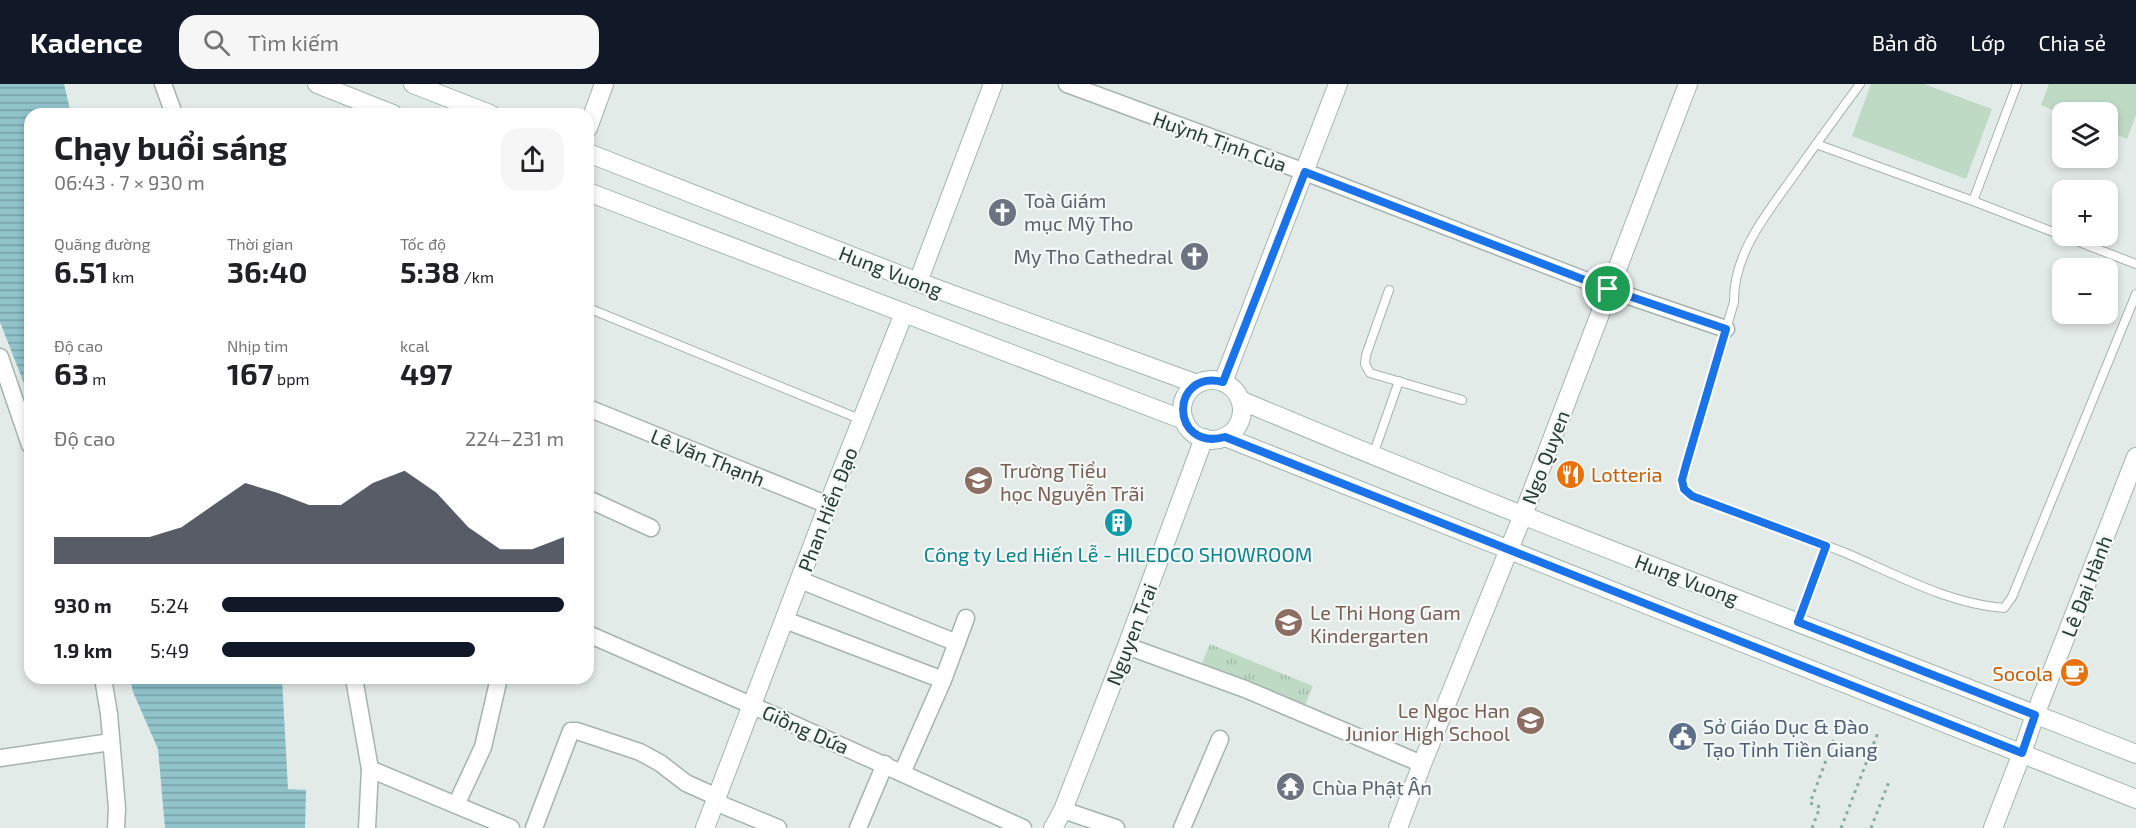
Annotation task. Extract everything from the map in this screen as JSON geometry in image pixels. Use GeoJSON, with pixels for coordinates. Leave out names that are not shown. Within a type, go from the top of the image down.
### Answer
{"type":"FeatureCollection","features":[{"type":"Feature","properties":{"kind":"main road"},"geometry":{"type":"LineString","coordinates":[[317,84],[378,108]]}},
{"type":"Feature","properties":{"kind":"main road"},"geometry":{"type":"LineString","coordinates":[[413,84],[475,108]]}},
{"type":"Feature","properties":{"kind":"main road"},"geometry":{"type":"LineString","coordinates":[[594,112],[604,84]]}},
{"type":"Feature","properties":{"kind":"main road"},"geometry":{"type":"LineString","coordinates":[[918,282],[993,84]]}},
{"type":"Feature","properties":{"kind":"main road"},"geometry":{"type":"LineString","coordinates":[[1223,382],[1338,84]]}},
{"type":"Feature","properties":{"kind":"main road","name":"Ngo Quyen"},"geometry":{"type":"LineString","coordinates":[[1398,828],[1523,515],[1688,84]]}},
{"type":"Feature","properties":{"kind":"main road","name":"Hung Vuong"},"geometry":{"type":"LineString","coordinates":[[594,155],[918,282],[1197,384]]}},
{"type":"Feature","properties":{"kind":"main road","name":"Hung Vuong"},"geometry":{"type":"LineString","coordinates":[[594,194],[1184,420]]}},
{"type":"Feature","properties":{"kind":"main road","name":"Phan Hiển Đạo"},"geometry":{"type":"LineString","coordinates":[[705,828],[904,313]]}},
{"type":"Feature","properties":{"kind":"main road"},"geometry":{"type":"LineString","coordinates":[[1205,381],[1223,382],[1236,392],[1240,400],[1242,410],[1240,421],[1234,431],[1225,437],[1215,440],[1204,438],[1189,428],[1184,420],[1182,409],[1184,400],[1197,384],[1205,381]]}},
{"type":"Feature","properties":{"kind":"main road","name":"Hung Vuong"},"geometry":{"type":"LineString","coordinates":[[1240,400],[1523,515],[2136,754]]}},
{"type":"Feature","properties":{"kind":"main road","name":"Hung Vuong"},"geometry":{"type":"LineString","coordinates":[[1225,437],[2136,799]]}},
{"type":"Feature","properties":{"kind":"main road","name":"Nguyen Trai"},"geometry":{"type":"LineString","coordinates":[[1053,828],[1063,810],[1127,646],[1204,438]]}},
{"type":"Feature","properties":{"kind":"main road","name":"Lê Đại Hành"},"geometry":{"type":"LineString","coordinates":[[2022,753],[2136,457]]}},
{"type":"Feature","properties":{"kind":"main road"},"geometry":{"type":"LineString","coordinates":[[1993,828],[2022,753]]}},
{"type":"Feature","properties":{"kind":"street"},"geometry":{"type":"LineString","coordinates":[[163,84],[172,108]]}},
{"type":"Feature","properties":{"kind":"street","name":"Huỳnh Tịnh Của"},"geometry":{"type":"LineString","coordinates":[[1067,84],[1305,172],[1608,289],[1726,329]]}},
{"type":"Feature","properties":{"kind":"street"},"geometry":{"type":"LineString","coordinates":[[0,357],[6,395],[24,432]]}},
{"type":"Feature","properties":{"kind":"street","name":"Lê Văn Thạnh"},"geometry":{"type":"LineString","coordinates":[[594,410],[828,505]]}},
{"type":"Feature","properties":{"kind":"street"},"geometry":{"type":"LineString","coordinates":[[594,502],[651,528]]}},
{"type":"Feature","properties":{"kind":"street"},"geometry":{"type":"LineString","coordinates":[[800,580],[957,643]]}},
{"type":"Feature","properties":{"kind":"street"},"geometry":{"type":"LineString","coordinates":[[902,773],[943,680],[966,618]]}},
{"type":"Feature","properties":{"kind":"street"},"geometry":{"type":"LineString","coordinates":[[785,620],[943,680]]}},
{"type":"Feature","properties":{"kind":"street","name":"Giồng Dứa"},"geometry":{"type":"LineString","coordinates":[[594,637],[885,764],[1023,828]]}},
{"type":"Feature","properties":{"kind":"street"},"geometry":{"type":"LineString","coordinates":[[1127,646],[1245,689],[1422,764]]}},
{"type":"Feature","properties":{"kind":"street"},"geometry":{"type":"LineString","coordinates":[[104,684],[117,808],[116,828]]}},
{"type":"Feature","properties":{"kind":"street"},"geometry":{"type":"LineString","coordinates":[[355,684],[370,769],[367,828]]}},
{"type":"Feature","properties":{"kind":"street"},"geometry":{"type":"LineString","coordinates":[[456,805],[483,747],[498,684]]}},
{"type":"Feature","properties":{"kind":"street"},"geometry":{"type":"LineString","coordinates":[[534,828],[571,731],[640,752],[716,800],[778,828]]}},
{"type":"Feature","properties":{"kind":"street"},"geometry":{"type":"LineString","coordinates":[[1182,828],[1220,739]]}},
{"type":"Feature","properties":{"kind":"street"},"geometry":{"type":"LineString","coordinates":[[0,758],[111,742]]}},
{"type":"Feature","properties":{"kind":"street"},"geometry":{"type":"LineString","coordinates":[[858,828],[885,764]]}},
{"type":"Feature","properties":{"kind":"street"},"geometry":{"type":"LineString","coordinates":[[370,769],[511,828]]}},
{"type":"Feature","properties":{"kind":"street"},"geometry":{"type":"LineString","coordinates":[[1063,810],[1116,828]]}},
{"type":"Feature","properties":{"kind":"lane"},"geometry":{"type":"LineString","coordinates":[[1860,84],[1762,221],[1749,243],[1737,274],[1734,302],[1682,480],[1684,489],[1692,496],[1826,546],[1939,592],[1983,606],[2004,608],[2012,597],[2136,294]]}},
{"type":"Feature","properties":{"kind":"lane"},"geometry":{"type":"LineString","coordinates":[[1972,201],[2017,84]]}},
{"type":"Feature","properties":{"kind":"lane"},"geometry":{"type":"LineString","coordinates":[[1816,144],[2136,264]]}},
{"type":"Feature","properties":{"kind":"lane"},"geometry":{"type":"LineString","coordinates":[[1389,290],[1366,355],[1365,364],[1370,373],[1462,400]]}},
{"type":"Feature","properties":{"kind":"lane"},"geometry":{"type":"LineString","coordinates":[[594,310],[862,421]]}},
{"type":"Feature","properties":{"kind":"lane"},"geometry":{"type":"LineString","coordinates":[[1373,455],[1399,381]]}},
{"type":"Feature","properties":{"kind":"lane"},"geometry":{"type":"LineString","coordinates":[[1798,622],[1826,546]]}},
{"type":"Feature","properties":{"kind":"path"},"geometry":{"type":"LineString","coordinates":[[1841,828],[1879,730]]}},
{"type":"Feature","properties":{"kind":"path"},"geometry":{"type":"LineString","coordinates":[[1812,828],[1820,807],[1810,803],[1834,739]]}},
{"type":"Feature","properties":{"kind":"path"},"geometry":{"type":"LineString","coordinates":[[1871,828],[1890,779]]}},
{"type":"Feature","properties":{"kind":"green space"},"geometry":{"type":"Polygon","coordinates":[[[1871,84],[1924,84],[1992,109],[1966,179],[1852,136],[1871,84]]]}},
{"type":"Feature","properties":{"kind":"green space"},"geometry":{"type":"Polygon","coordinates":[[[2049,84],[2136,84],[2136,115],[2127,139],[2118,135],[2118,102],[2052,102],[2052,110],[2041,105],[2049,84]]]}},
{"type":"Feature","properties":{"kind":"green space"},"geometry":{"type":"Polygon","coordinates":[[[1210,644],[1313,686],[1300,717],[1197,675],[1210,644]]]}},
{"type":"Feature","properties":{"kind":"water"},"geometry":{"type":"Polygon","coordinates":[[[0,84],[64,84],[70,108],[24,108],[24,384],[0,322],[0,84]]]}},
{"type":"Feature","properties":{"kind":"water"},"geometry":{"type":"Polygon","coordinates":[[[131,684],[282,684],[288,789],[306,790],[305,828],[165,828],[158,749],[131,684]]]}},
{"type":"Feature","properties":{"kind":"place","name":"Toà Giám mục Mỹ Tho"},"geometry":{"type":"Point","coordinates":[1003,212]}},
{"type":"Feature","properties":{"kind":"place","name":"My Tho Cathedral"},"geometry":{"type":"Point","coordinates":[1194,256]}},
{"type":"Feature","properties":{"kind":"place","name":"Lotteria"},"geometry":{"type":"Point","coordinates":[1570,474]}},
{"type":"Feature","properties":{"kind":"place","name":"Trường Tiểu học Nguyễn Trãi"},"geometry":{"type":"Point","coordinates":[979,481]}},
{"type":"Feature","properties":{"kind":"place","name":"Công ty Led Hiến Lễ - HILEDCO SHOWROOM"},"geometry":{"type":"Point","coordinates":[1118,523]}},
{"type":"Feature","properties":{"kind":"place","name":"Le Thi Hong Gam Kindergarten"},"geometry":{"type":"Point","coordinates":[1289,623]}},
{"type":"Feature","properties":{"kind":"place","name":"Socola"},"geometry":{"type":"Point","coordinates":[2074,673]}},
{"type":"Feature","properties":{"kind":"place","name":"Le Ngoc Han Junior High School"},"geometry":{"type":"Point","coordinates":[1531,721]}},
{"type":"Feature","properties":{"kind":"place","name":"Sở Giáo Dục & Đào Tạo Tỉnh Tiền Giang"},"geometry":{"type":"Point","coordinates":[1682,737]}},
{"type":"Feature","properties":{"kind":"place","name":"Chùa Phật Ân"},"geometry":{"type":"Point","coordinates":[1291,787]}},
{"type":"Feature","properties":{"kind":"route"},"geometry":{"type":"LineString","coordinates":[[1305,172],[1608,289],[1726,329],[1682,480],[1684,489],[1692,496],[1826,546],[1798,622],[2035,715],[2022,753],[1225,437],[1215,440],[1196,435],[1184,420],[1182,409],[1189,391],[1205,381],[1223,382],[1305,172]]}}]}
